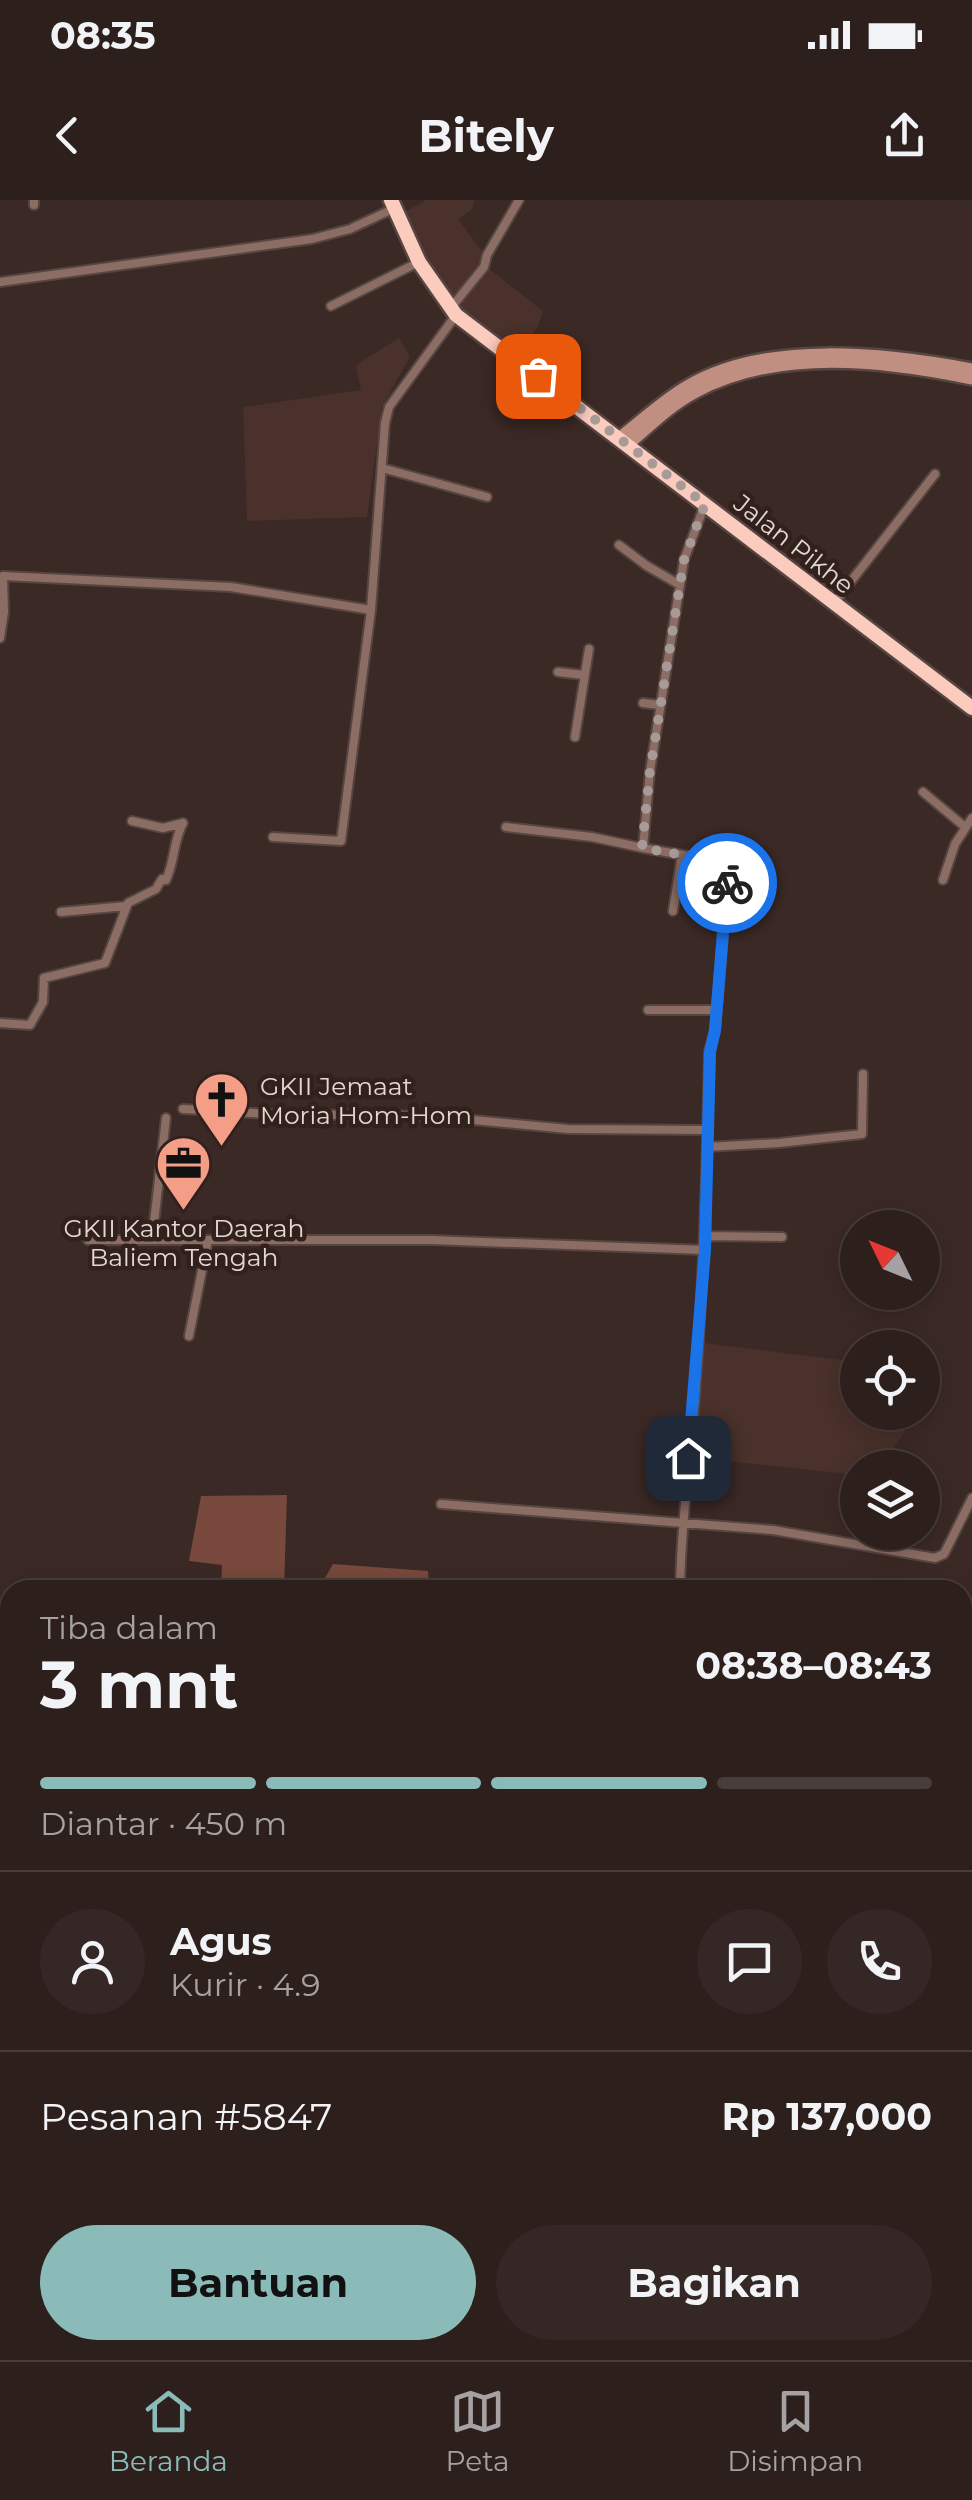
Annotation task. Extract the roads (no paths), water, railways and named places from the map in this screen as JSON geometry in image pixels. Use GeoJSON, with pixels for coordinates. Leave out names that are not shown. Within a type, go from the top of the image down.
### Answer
{"type":"FeatureCollection","features":[{"type":"Feature","properties":{"kind":"highway","name":"Jalan Pikhe"},"geometry":{"type":"LineString","coordinates":[[393,204],[419,262],[453,312],[972,708]]}},
{"type":"Feature","properties":{"kind":"main road"},"geometry":{"type":"LineString","coordinates":[[897,363],[972,378]]}},
{"type":"Feature","properties":{"kind":"main road"},"geometry":{"type":"LineString","coordinates":[[624,441],[694,393],[779,364],[897,363],[972,369]]}},
{"type":"Feature","properties":{"kind":"street"},"geometry":{"type":"LineString","coordinates":[[273,837],[341,842],[371,610],[389,407],[484,267],[518,200]]}},
{"type":"Feature","properties":{"kind":"street"},"geometry":{"type":"LineString","coordinates":[[0,282],[312,240],[350,229],[393,204]]}},
{"type":"Feature","properties":{"kind":"street"},"geometry":{"type":"LineString","coordinates":[[331,306],[419,262]]}},
{"type":"Feature","properties":{"kind":"street"},"geometry":{"type":"LineString","coordinates":[[382,468],[487,497]]}},
{"type":"Feature","properties":{"kind":"street"},"geometry":{"type":"LineString","coordinates":[[834,603],[935,474]]}},
{"type":"Feature","properties":{"kind":"street"},"geometry":{"type":"LineString","coordinates":[[642,848],[684,560],[705,504]]}},
{"type":"Feature","properties":{"kind":"street"},"geometry":{"type":"LineString","coordinates":[[619,544],[680,584]]}},
{"type":"Feature","properties":{"kind":"street"},"geometry":{"type":"LineString","coordinates":[[0,638],[3,576],[231,587],[371,610]]}},
{"type":"Feature","properties":{"kind":"street"},"geometry":{"type":"LineString","coordinates":[[575,737],[589,649]]}},
{"type":"Feature","properties":{"kind":"street"},"geometry":{"type":"LineString","coordinates":[[558,672],[584,675]]}},
{"type":"Feature","properties":{"kind":"street"},"geometry":{"type":"LineString","coordinates":[[642,703],[660,705]]}},
{"type":"Feature","properties":{"kind":"street"},"geometry":{"type":"LineString","coordinates":[[922,792],[964,827]]}},
{"type":"Feature","properties":{"kind":"street"},"geometry":{"type":"LineString","coordinates":[[943,880],[964,827],[972,818]]}},
{"type":"Feature","properties":{"kind":"street"},"geometry":{"type":"LineString","coordinates":[[0,1022],[30,1025],[43,1002],[44,978],[105,963],[126,906],[166,880],[172,867],[175,838],[183,823],[163,828],[132,822]]}},
{"type":"Feature","properties":{"kind":"street"},"geometry":{"type":"LineString","coordinates":[[506,828],[592,836],[729,863],[710,1052],[705,1250],[695,1393],[680,1523],[680,1580]]}},
{"type":"Feature","properties":{"kind":"street"},"geometry":{"type":"LineString","coordinates":[[673,911],[682,855]]}},
{"type":"Feature","properties":{"kind":"street"},"geometry":{"type":"LineString","coordinates":[[61,912],[126,906]]}},
{"type":"Feature","properties":{"kind":"street"},"geometry":{"type":"LineString","coordinates":[[648,1010],[717,1010]]}},
{"type":"Feature","properties":{"kind":"street"},"geometry":{"type":"LineString","coordinates":[[707,1147],[779,1144],[862,1134],[863,1074]]}},
{"type":"Feature","properties":{"kind":"street"},"geometry":{"type":"LineString","coordinates":[[183,1109],[432,1116],[568,1129],[708,1130]]}},
{"type":"Feature","properties":{"kind":"street"},"geometry":{"type":"LineString","coordinates":[[152,1240],[166,1118]]}},
{"type":"Feature","properties":{"kind":"street"},"geometry":{"type":"LineString","coordinates":[[705,1236],[782,1237]]}},
{"type":"Feature","properties":{"kind":"street"},"geometry":{"type":"LineString","coordinates":[[88,1240],[431,1240],[705,1250]]}},
{"type":"Feature","properties":{"kind":"street"},"geometry":{"type":"LineString","coordinates":[[188,1336],[208,1240]]}},
{"type":"Feature","properties":{"kind":"street"},"geometry":{"type":"LineString","coordinates":[[440,1504],[773,1530],[936,1558],[944,1554],[972,1498]]}},
{"type":"Feature","properties":{"kind":"place","name":"GKII Jemaat Moria Hom-Hom"},"geometry":{"type":"Point","coordinates":[221,1149]}},
{"type":"Feature","properties":{"kind":"place","name":"GKII Kantor Daerah Baliem Tengah"},"geometry":{"type":"Point","coordinates":[184,1212]}}]}
